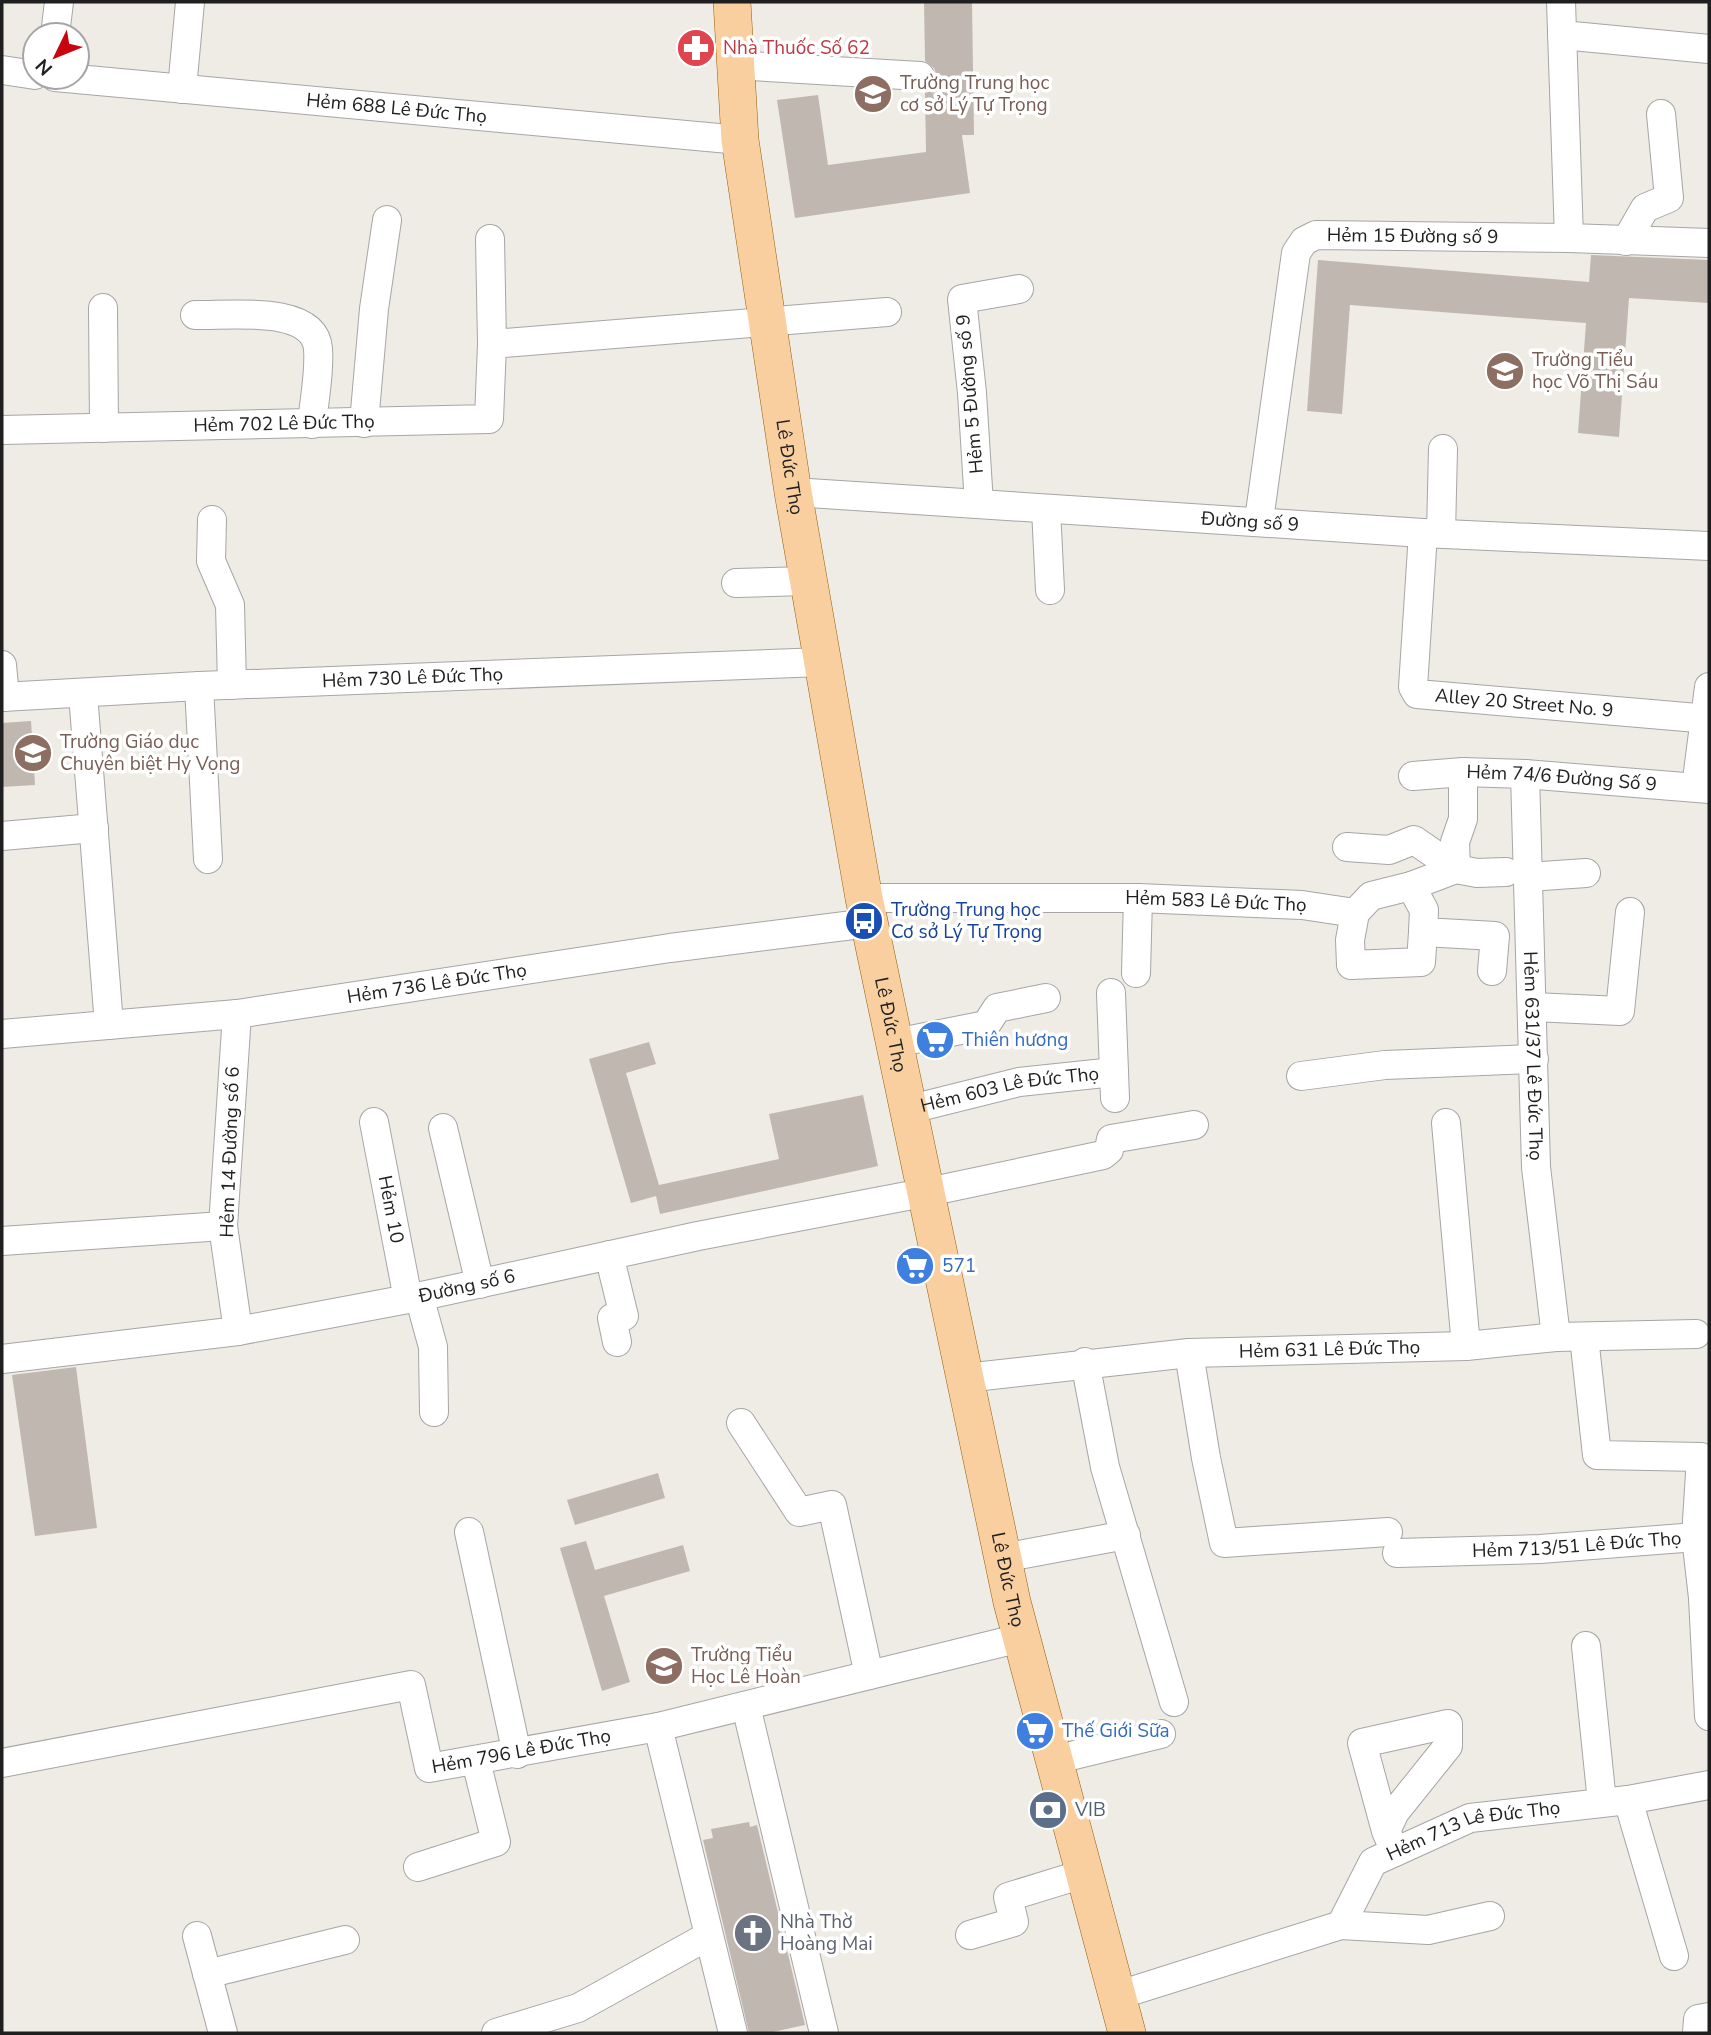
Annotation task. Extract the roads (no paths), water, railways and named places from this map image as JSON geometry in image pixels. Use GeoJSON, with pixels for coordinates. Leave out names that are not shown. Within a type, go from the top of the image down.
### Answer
{"type":"FeatureCollection","features":[{"type":"Feature","properties":{"kind":"main road","name":"Lê Đức Thọ"},"geometry":{"type":"LineString","coordinates":[[732,2],[733,65],[740,139],[766,319],[808,581],[867,910],[1020,1638],[1086,1873],[1127,2033]]}},
{"type":"Feature","properties":{"kind":"street"},"geometry":{"type":"LineString","coordinates":[[57,21],[59,2]]}},
{"type":"Feature","properties":{"kind":"street"},"geometry":{"type":"LineString","coordinates":[[182,89],[190,2]]}},
{"type":"Feature","properties":{"kind":"street"},"geometry":{"type":"LineString","coordinates":[[1561,2],[1569,238]]}},
{"type":"Feature","properties":{"kind":"street"},"geometry":{"type":"LineString","coordinates":[[1562,35],[1709,49]]}},
{"type":"Feature","properties":{"kind":"street"},"geometry":{"type":"LineString","coordinates":[[733,65],[920,76]]}},
{"type":"Feature","properties":{"kind":"street"},"geometry":{"type":"LineString","coordinates":[[2,70],[21,73]]}},
{"type":"Feature","properties":{"kind":"street","name":"Hẻm 688 Lê Đức Thọ"},"geometry":{"type":"LineString","coordinates":[[91,80],[740,139]]}},
{"type":"Feature","properties":{"kind":"street"},"geometry":{"type":"LineString","coordinates":[[1626,240],[1645,208],[1669,198],[1661,114]]}},
{"type":"Feature","properties":{"kind":"street"},"geometry":{"type":"LineString","coordinates":[[364,423],[374,309],[387,220]]}},
{"type":"Feature","properties":{"kind":"street","name":"Hẻm 15 Đường số 9"},"geometry":{"type":"LineString","coordinates":[[1259,520],[1296,253],[1304,241],[1316,235],[1569,238],[1709,243]]}},
{"type":"Feature","properties":{"kind":"street","name":"Hẻm 702 Lê Đức Thọ"},"geometry":{"type":"LineString","coordinates":[[2,430],[489,419],[492,344],[490,239]]}},
{"type":"Feature","properties":{"kind":"street","name":"Hẻm 5 Đường số 9"},"geometry":{"type":"LineString","coordinates":[[979,504],[972,393],[962,299],[1019,289]]}},
{"type":"Feature","properties":{"kind":"street"},"geometry":{"type":"LineString","coordinates":[[103,308],[104,428]]}},
{"type":"Feature","properties":{"kind":"street"},"geometry":{"type":"LineString","coordinates":[[492,344],[766,319],[887,312]]}},
{"type":"Feature","properties":{"kind":"street"},"geometry":{"type":"LineString","coordinates":[[195,315],[278,316],[296,320],[313,331],[318,347],[312,424]]}},
{"type":"Feature","properties":{"kind":"street"},"geometry":{"type":"LineString","coordinates":[[1432,533],[1443,449]]}},
{"type":"Feature","properties":{"kind":"street","name":"Đường số 9"},"geometry":{"type":"LineString","coordinates":[[793,492],[1432,533],[1709,546]]}},
{"type":"Feature","properties":{"kind":"street"},"geometry":{"type":"LineString","coordinates":[[1046,509],[1050,590]]}},
{"type":"Feature","properties":{"kind":"street"},"geometry":{"type":"LineString","coordinates":[[212,520],[211,561],[230,605],[232,685]]}},
{"type":"Feature","properties":{"kind":"street","name":"Alley 20 Street No. 9"},"geometry":{"type":"LineString","coordinates":[[1432,533],[1413,687],[1417,694],[1708,719]]}},
{"type":"Feature","properties":{"kind":"street"},"geometry":{"type":"LineString","coordinates":[[736,583],[808,581]]}},
{"type":"Feature","properties":{"kind":"street","name":"Hẻm 730 Lê Đức Thọ"},"geometry":{"type":"LineString","coordinates":[[4,697],[199,686],[823,662]]}},
{"type":"Feature","properties":{"kind":"street"},"geometry":{"type":"LineString","coordinates":[[2,665],[4,697]]}},
{"type":"Feature","properties":{"kind":"street"},"geometry":{"type":"LineString","coordinates":[[199,686],[208,859]]}},
{"type":"Feature","properties":{"kind":"street"},"geometry":{"type":"LineString","coordinates":[[1703,788],[1709,687]]}},
{"type":"Feature","properties":{"kind":"street"},"geometry":{"type":"LineString","coordinates":[[83,694],[109,1025]]}},
{"type":"Feature","properties":{"kind":"street"},"geometry":{"type":"LineString","coordinates":[[1456,869],[1455,842],[1463,819],[1463,772]]}},
{"type":"Feature","properties":{"kind":"street","name":"Hẻm 74/6 Đường Số 9"},"geometry":{"type":"LineString","coordinates":[[1413,776],[1463,772],[1525,774],[1703,788]]}},
{"type":"Feature","properties":{"kind":"street","name":"Hẻm 631/37 Lê Đức Thọ"},"geometry":{"type":"LineString","coordinates":[[1525,774],[1517,874],[1533,1007],[1536,1167],[1570,1337],[1597,1455],[1701,1457],[1696,1537]]}},
{"type":"Feature","properties":{"kind":"street"},"geometry":{"type":"LineString","coordinates":[[2,836],[94,828]]}},
{"type":"Feature","properties":{"kind":"street"},"geometry":{"type":"LineString","coordinates":[[1347,847],[1389,850],[1414,840],[1456,869],[1477,873],[1586,873]]}},
{"type":"Feature","properties":{"kind":"street"},"geometry":{"type":"LineString","coordinates":[[1411,887],[1424,909],[1421,962],[1351,965],[1350,940],[1355,913],[1371,895],[1411,887],[1456,869]]}},
{"type":"Feature","properties":{"kind":"street"},"geometry":{"type":"LineString","coordinates":[[1136,974],[1138,898]]}},
{"type":"Feature","properties":{"kind":"street","name":"Hẻm 583 Lê Đức Thọ"},"geometry":{"type":"LineString","coordinates":[[867,910],[1138,898],[1302,905],[1355,913]]}},
{"type":"Feature","properties":{"kind":"street","name":"Hẻm 736 Lê Đức Thọ"},"geometry":{"type":"LineString","coordinates":[[2,1034],[237,1014],[670,948],[867,910]]}},
{"type":"Feature","properties":{"kind":"street"},"geometry":{"type":"LineString","coordinates":[[1533,1007],[1620,1012],[1630,912]]}},
{"type":"Feature","properties":{"kind":"street"},"geometry":{"type":"LineString","coordinates":[[1423,932],[1495,936],[1492,971]]}},
{"type":"Feature","properties":{"kind":"street","name":"Hẻm 603 Lê Đức Thọ"},"geometry":{"type":"LineString","coordinates":[[907,1110],[1019,1083],[1115,1085],[1111,993]]}},
{"type":"Feature","properties":{"kind":"street"},"geometry":{"type":"LineString","coordinates":[[895,1043],[986,1025],[997,1008],[1046,998]]}},
{"type":"Feature","properties":{"kind":"street","name":"Hẻm 14 Đường số 6"},"geometry":{"type":"LineString","coordinates":[[237,1014],[223,1226],[238,1331]]}},
{"type":"Feature","properties":{"kind":"street"},"geometry":{"type":"LineString","coordinates":[[1301,1076],[1385,1065],[1534,1059]]}},
{"type":"Feature","properties":{"kind":"street","name":"Hẻm 10"},"geometry":{"type":"LineString","coordinates":[[374,1122],[414,1297],[433,1347],[434,1412]]}},
{"type":"Feature","properties":{"kind":"street"},"geometry":{"type":"LineString","coordinates":[[1446,1123],[1466,1346]]}},
{"type":"Feature","properties":{"kind":"street","name":"Đường số 6"},"geometry":{"type":"LineString","coordinates":[[2,1359],[238,1331],[414,1297],[1104,1154],[1109,1150],[1111,1139],[1194,1125]]}},
{"type":"Feature","properties":{"kind":"street"},"geometry":{"type":"LineString","coordinates":[[443,1128],[480,1284]]}},
{"type":"Feature","properties":{"kind":"street"},"geometry":{"type":"LineString","coordinates":[[2,1241],[223,1226]]}},
{"type":"Feature","properties":{"kind":"street"},"geometry":{"type":"LineString","coordinates":[[609,1255],[624,1316],[612,1318],[617,1342]]}},
{"type":"Feature","properties":{"kind":"street","name":"Hẻm 631 Lê Đức Thọ"},"geometry":{"type":"LineString","coordinates":[[965,1378],[1085,1362],[1189,1353],[1466,1346],[1570,1337],[1696,1334]]}},
{"type":"Feature","properties":{"kind":"street","name":"Hẻm 713/51 Lê Đức Thọ"},"geometry":{"type":"LineString","coordinates":[[1189,1353],[1206,1458],[1224,1542],[1392,1542],[1541,1549],[1696,1537],[1706,1598]]}},
{"type":"Feature","properties":{"kind":"street"},"geometry":{"type":"LineString","coordinates":[[1085,1362],[1105,1467],[1174,1702]]}},
{"type":"Feature","properties":{"kind":"street"},"geometry":{"type":"LineString","coordinates":[[741,1423],[799,1511],[832,1505],[869,1675]]}},
{"type":"Feature","properties":{"kind":"street"},"geometry":{"type":"LineString","coordinates":[[469,1532],[517,1754]]}},
{"type":"Feature","properties":{"kind":"street"},"geometry":{"type":"LineString","coordinates":[[1003,1558],[1126,1535]]}},
{"type":"Feature","properties":{"kind":"street"},"geometry":{"type":"LineString","coordinates":[[1706,1598],[1709,1716]]}},
{"type":"Feature","properties":{"kind":"street","name":"Hẻm 796 Lê Đức Thọ"},"geometry":{"type":"LineString","coordinates":[[2,1763],[411,1685],[429,1768],[658,1727],[1020,1638]]}},
{"type":"Feature","properties":{"kind":"street"},"geometry":{"type":"LineString","coordinates":[[1586,1646],[1615,1801],[1674,1956]]}},
{"type":"Feature","properties":{"kind":"street"},"geometry":{"type":"LineString","coordinates":[[746,1706],[824,2033]]}},
{"type":"Feature","properties":{"kind":"street"},"geometry":{"type":"LineString","coordinates":[[658,1727],[733,2033]]}},
{"type":"Feature","properties":{"kind":"street"},"geometry":{"type":"LineString","coordinates":[[1054,1760],[1161,1734]]}},
{"type":"Feature","properties":{"kind":"street"},"geometry":{"type":"LineString","coordinates":[[418,1867],[496,1842],[476,1761]]}},
{"type":"Feature","properties":{"kind":"street","name":"Hẻm 713 Lê Đức Thọ"},"geometry":{"type":"LineString","coordinates":[[1340,1925],[1373,1862],[1391,1842],[1470,1818],[1615,1801],[1709,1785]]}},
{"type":"Feature","properties":{"kind":"street"},"geometry":{"type":"LineString","coordinates":[[970,1935],[1014,1922],[1008,1897],[1086,1873]]}},
{"type":"Feature","properties":{"kind":"street"},"geometry":{"type":"LineString","coordinates":[[1119,1995],[1340,1925],[1428,1930],[1490,1916]]}},
{"type":"Feature","properties":{"kind":"street"},"geometry":{"type":"LineString","coordinates":[[197,1936],[223,2033]]}},
{"type":"Feature","properties":{"kind":"street"},"geometry":{"type":"LineString","coordinates":[[496,2033],[578,2008],[708,1936]]}},
{"type":"Feature","properties":{"kind":"street"},"geometry":{"type":"LineString","coordinates":[[207,1974],[345,1940]]}},
{"type":"Feature","properties":{"kind":"street"},"geometry":{"type":"LineString","coordinates":[[1697,2033],[1698,2019],[1709,2017]]}},
{"type":"Feature","properties":{"kind":"place","name":"Nhà Thuốc Số 62"},"geometry":{"type":"Point","coordinates":[696,48]}},
{"type":"Feature","properties":{"kind":"place","name":"Trường Trung học cơ sở Lý Tự Trọng"},"geometry":{"type":"Point","coordinates":[873,94]}},
{"type":"Feature","properties":{"kind":"place","name":"Trường Tiểu học Võ Thị Sáu"},"geometry":{"type":"Point","coordinates":[1505,371]}},
{"type":"Feature","properties":{"kind":"place","name":"Trường Giáo dục Chuyên biệt Hy Vọng"},"geometry":{"type":"Point","coordinates":[33,753]}},
{"type":"Feature","properties":{"kind":"place","name":"Trường Trung học Cơ sở Lý Tự Trọng"},"geometry":{"type":"Point","coordinates":[864,921]}},
{"type":"Feature","properties":{"kind":"place","name":"Thiên hương"},"geometry":{"type":"Point","coordinates":[935,1040]}},
{"type":"Feature","properties":{"kind":"place","name":"571"},"geometry":{"type":"Point","coordinates":[915,1266]}},
{"type":"Feature","properties":{"kind":"place","name":"Trường Tiểu Học Lê Hoàn"},"geometry":{"type":"Point","coordinates":[664,1666]}},
{"type":"Feature","properties":{"kind":"place","name":"Thế Giới Sữa"},"geometry":{"type":"Point","coordinates":[1035,1731]}},
{"type":"Feature","properties":{"kind":"place","name":"VIB"},"geometry":{"type":"Point","coordinates":[1048,1810]}},
{"type":"Feature","properties":{"kind":"place","name":"Nhà Thờ Hoàng Mai"},"geometry":{"type":"Point","coordinates":[753,1933]}}]}
